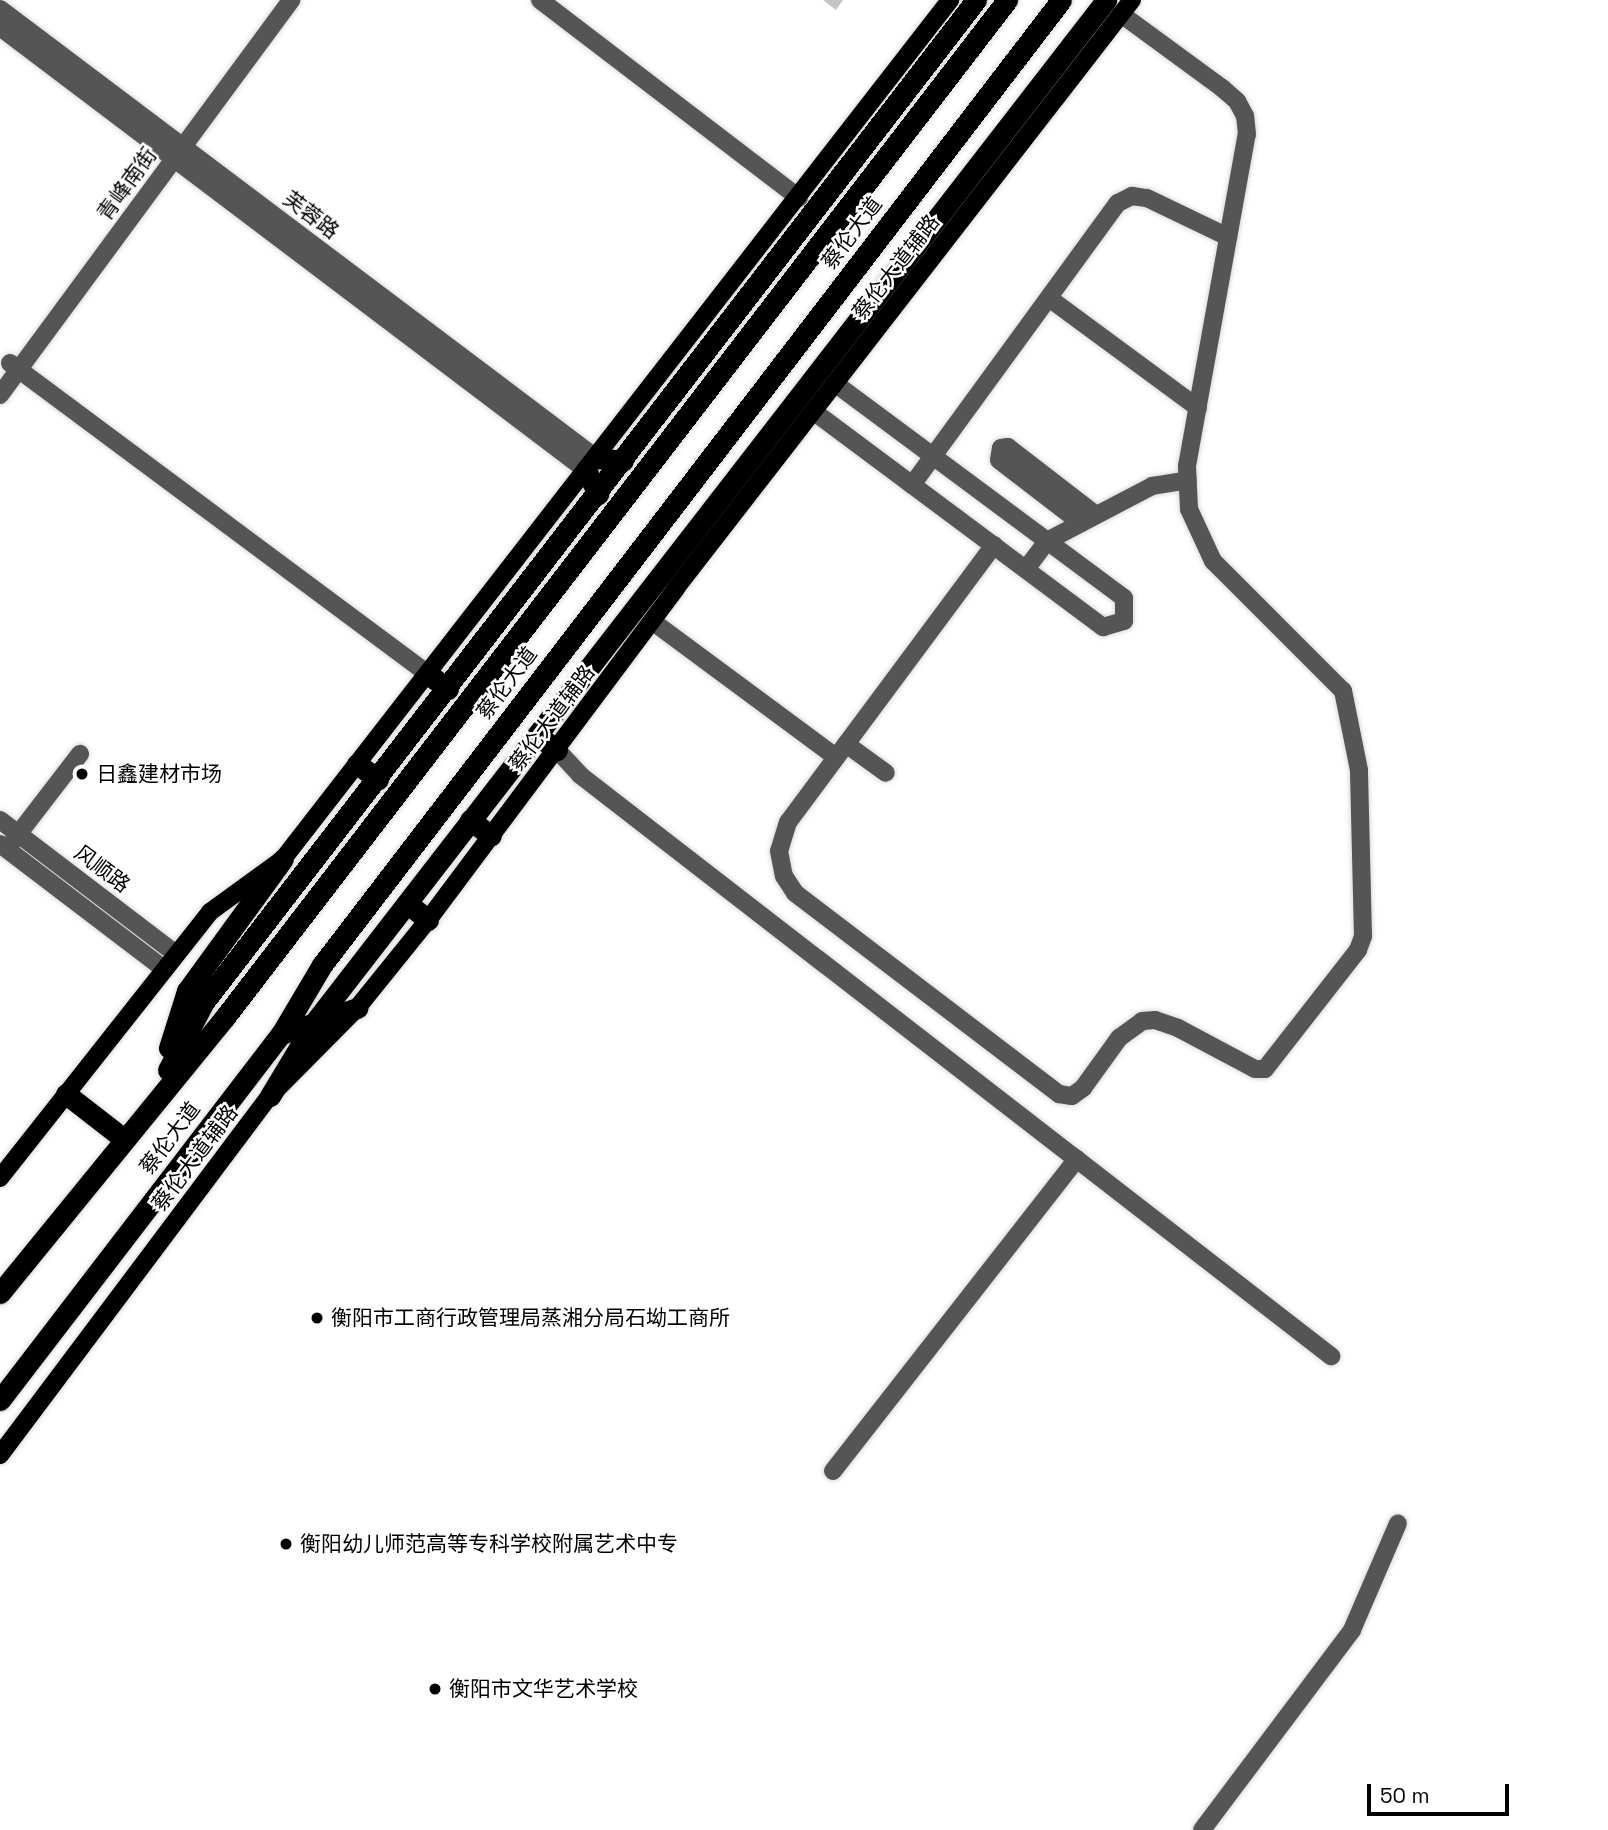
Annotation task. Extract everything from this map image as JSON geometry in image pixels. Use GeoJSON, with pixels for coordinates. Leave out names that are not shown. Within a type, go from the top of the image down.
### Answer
{"type":"FeatureCollection","features":[{"type":"Feature","properties":{"kind":"highway"},"geometry":{"type":"LineString","coordinates":[[151,1103],[204,1002],[623,461],[807,204],[976,0]]}},
{"type":"Feature","properties":{"kind":"highway","name":"蔡伦大道"},"geometry":{"type":"LineString","coordinates":[[0,1293],[151,1103],[225,1017],[1007,0]]}},
{"type":"Feature","properties":{"kind":"highway","name":"蔡伦大道"},"geometry":{"type":"LineString","coordinates":[[1,1400],[281,1034],[322,965],[1061,0]]}},
{"type":"Feature","properties":{"kind":"highway"},"geometry":{"type":"LineString","coordinates":[[270,1096],[314,1023],[470,820],[834,373],[860,316],[1120,5]]}},
{"type":"Feature","properties":{"kind":"highway"},"geometry":{"type":"LineString","coordinates":[[598,494],[591,464],[623,461]]}},
{"type":"Feature","properties":{"kind":"highway"},"geometry":{"type":"LineString","coordinates":[[428,674],[448,689]]}},
{"type":"Feature","properties":{"kind":"highway"},"geometry":{"type":"LineString","coordinates":[[537,735],[557,750]]}},
{"type":"Feature","properties":{"kind":"highway"},"geometry":{"type":"LineString","coordinates":[[357,764],[378,779]]}},
{"type":"Feature","properties":{"kind":"highway"},"geometry":{"type":"LineString","coordinates":[[470,820],[491,836]]}},
{"type":"Feature","properties":{"kind":"highway"},"geometry":{"type":"LineString","coordinates":[[151,1103],[187,990],[283,859]]}},
{"type":"Feature","properties":{"kind":"highway"},"geometry":{"type":"LineString","coordinates":[[407,903],[428,920]]}},
{"type":"Feature","properties":{"kind":"highway"},"geometry":{"type":"LineString","coordinates":[[281,1034],[358,1009]]}},
{"type":"Feature","properties":{"kind":"highway"},"geometry":{"type":"LineString","coordinates":[[66,1094],[124,1139]]}},
{"type":"Feature","properties":{"kind":"main road"},"geometry":{"type":"LineString","coordinates":[[0,1178],[210,912],[283,859],[591,464],[807,204],[950,0]]}},
{"type":"Feature","properties":{"kind":"main road","name":"蔡伦大道辅路"},"geometry":{"type":"LineString","coordinates":[[0,1455],[270,1096],[358,1009],[428,920],[813,411],[834,373],[1120,5]]}},
{"type":"Feature","properties":{"kind":"street","name":"青峰南街"},"geometry":{"type":"LineString","coordinates":[[174,150],[278,0]]}},
{"type":"Feature","properties":{"kind":"street","name":"青峰南街"},"geometry":{"type":"LineString","coordinates":[[0,395],[10,369],[174,150],[291,0]]}},
{"type":"Feature","properties":{"kind":"street"},"geometry":{"type":"LineString","coordinates":[[541,0],[807,204]]}},
{"type":"Feature","properties":{"kind":"street"},"geometry":{"type":"LineString","coordinates":[[994,545],[788,822],[779,851],[784,876],[795,893],[1059,1094],[1072,1096],[1083,1088],[1119,1038],[1142,1021],[1155,1020],[1178,1028],[1255,1069],[1272,1065],[1358,950],[1363,936],[1355,745],[1343,691],[1213,561],[1192,519],[1188,480],[1198,408],[1247,134],[1245,116],[1237,101],[1120,5]]}},
{"type":"Feature","properties":{"kind":"street","name":"芙蓉路"},"geometry":{"type":"LineString","coordinates":[[0,9],[174,150]]}},
{"type":"Feature","properties":{"kind":"street","name":"芙蓉路"},"geometry":{"type":"LineString","coordinates":[[0,27],[174,150],[591,464]]}},
{"type":"Feature","properties":{"kind":"street"},"geometry":{"type":"LineString","coordinates":[[912,485],[1118,203],[1132,196],[1147,198],[1228,237]]}},
{"type":"Feature","properties":{"kind":"street"},"geometry":{"type":"LineString","coordinates":[[1049,298],[1198,408]]}},
{"type":"Feature","properties":{"kind":"street"},"geometry":{"type":"LineString","coordinates":[[10,369],[428,674]]}},
{"type":"Feature","properties":{"kind":"street"},"geometry":{"type":"LineString","coordinates":[[813,411],[1103,627],[1124,621],[1124,598],[933,456],[834,373]]}},
{"type":"Feature","properties":{"kind":"street"},"geometry":{"type":"LineString","coordinates":[[1002,447],[1008,447],[1088,519],[999,460],[1002,447]]}},
{"type":"Feature","properties":{"kind":"street"},"geometry":{"type":"LineString","coordinates":[[1026,569],[1047,541],[1152,486],[1188,480]]}},
{"type":"Feature","properties":{"kind":"street"},"geometry":{"type":"LineString","coordinates":[[652,621],[841,751],[886,773]]}},
{"type":"Feature","properties":{"kind":"street"},"geometry":{"type":"LineString","coordinates":[[557,750],[580,775],[1331,1356]]}},
{"type":"Feature","properties":{"kind":"street"},"geometry":{"type":"LineString","coordinates":[[2,850],[18,834],[80,754]]}},
{"type":"Feature","properties":{"kind":"street","name":"风顺路"},"geometry":{"type":"LineString","coordinates":[[0,820],[176,954]]}},
{"type":"Feature","properties":{"kind":"street","name":"风顺路"},"geometry":{"type":"LineString","coordinates":[[2,850],[164,969]]}},
{"type":"Feature","properties":{"kind":"street"},"geometry":{"type":"LineString","coordinates":[[833,1471],[1077,1159]]}},
{"type":"Feature","properties":{"kind":"street"},"geometry":{"type":"LineString","coordinates":[[1202,1830],[1352,1630],[1398,1523]]}},
{"type":"Feature","properties":{"kind":"building"},"geometry":{"type":"Polygon","coordinates":[[[823,0],[843,0],[836,10],[823,0]]]}},
{"type":"Feature","properties":{"kind":"place","name":"日鑫建材市场"},"geometry":{"type":"Point","coordinates":[82,774]}},
{"type":"Feature","properties":{"kind":"place","name":"衡阳市工商行政管理局蒸湘分局石坳工商所"},"geometry":{"type":"Point","coordinates":[317,1318]}},
{"type":"Feature","properties":{"kind":"place","name":"衡阳幼儿师范高等专科学校附属艺术中专"},"geometry":{"type":"Point","coordinates":[286,1544]}},
{"type":"Feature","properties":{"kind":"place","name":"衡阳市文华艺术学校"},"geometry":{"type":"Point","coordinates":[435,1689]}}]}
